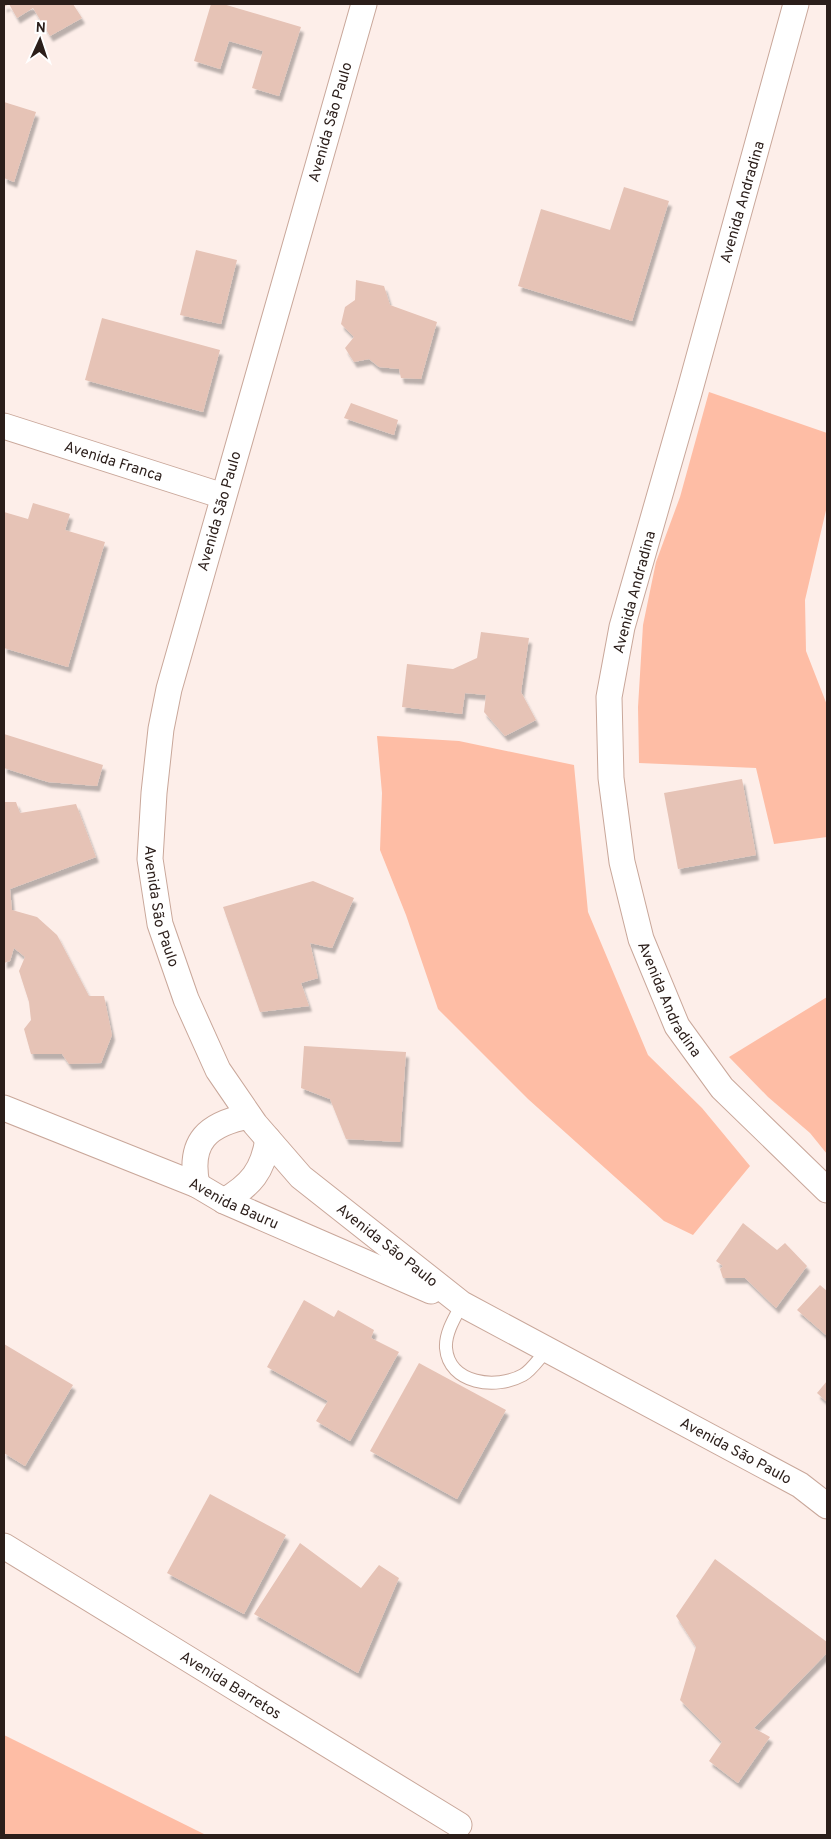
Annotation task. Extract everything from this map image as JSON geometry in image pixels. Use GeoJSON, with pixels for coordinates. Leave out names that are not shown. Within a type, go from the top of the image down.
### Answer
{"type":"FeatureCollection","features":[{"type":"Feature","properties":{"kind":"street","name":"Avenida São Paulo"},"geometry":{"type":"LineString","coordinates":[[364,4],[169,689],[161,729],[154,793],[150,859],[160,924],[186,999],[218,1070],[249,1116],[301,1177],[462,1304],[800,1485],[827,1506]]}},
{"type":"Feature","properties":{"kind":"street","name":"Avenida Andradina"},"geometry":{"type":"LineString","coordinates":[[792,8],[686,402],[622,627],[610,697],[610,778],[622,862],[641,939],[677,1026],[722,1088],[827,1190]]}},
{"type":"Feature","properties":{"kind":"street","name":"Avenida Franca"},"geometry":{"type":"LineString","coordinates":[[4,426],[223,496]]}},
{"type":"Feature","properties":{"kind":"street","name":"Avenida Bauru"},"geometry":{"type":"LineString","coordinates":[[4,1108],[197,1185],[224,1201],[462,1304]]}},
{"type":"Feature","properties":{"kind":"street"},"geometry":{"type":"LineString","coordinates":[[197,1185],[194,1170],[196,1154],[202,1139],[212,1128],[229,1120],[249,1116]]}},
{"type":"Feature","properties":{"kind":"street"},"geometry":{"type":"LineString","coordinates":[[224,1201],[248,1185],[259,1171],[268,1139]]}},
{"type":"Feature","properties":{"kind":"street","name":"Avenida Barretos"},"geometry":{"type":"LineString","coordinates":[[4,1546],[459,1825]]}},
{"type":"Feature","properties":{"kind":"lane"},"geometry":{"type":"LineString","coordinates":[[462,1304],[452,1322],[446,1345],[449,1362],[462,1376],[485,1382],[507,1381],[525,1374],[547,1350]]}},
{"type":"Feature","properties":{"kind":"shaded area"},"geometry":{"type":"Polygon","coordinates":[[[709,392],[827,433],[827,506],[805,600],[806,651],[827,705],[827,837],[774,844],[756,768],[639,763],[638,707],[643,625],[656,562],[680,497],[709,392]]]}},
{"type":"Feature","properties":{"kind":"shaded area"},"geometry":{"type":"Polygon","coordinates":[[[377,736],[459,741],[574,765],[588,912],[648,1055],[702,1108],[750,1166],[693,1235],[664,1221],[528,1099],[438,1009],[406,915],[380,850],[382,793],[377,736]]]}},
{"type":"Feature","properties":{"kind":"shaded area"},"geometry":{"type":"Polygon","coordinates":[[[827,997],[827,1154],[810,1133],[768,1097],[729,1057],[827,997]]]}},
{"type":"Feature","properties":{"kind":"shaded area"},"geometry":{"type":"Polygon","coordinates":[[[4,1735],[206,1835],[4,1835],[4,1735]]]}},
{"type":"Feature","properties":{"kind":"building"},"geometry":{"type":"Polygon","coordinates":[[[9,4],[73,4],[82,18],[50,36],[33,8],[17,18],[9,4]]]}},
{"type":"Feature","properties":{"kind":"building"},"geometry":{"type":"Polygon","coordinates":[[[211,4],[223,4],[301,27],[279,96],[252,88],[263,51],[229,41],[220,69],[194,61],[211,4]]]}},
{"type":"Feature","properties":{"kind":"building"},"geometry":{"type":"Polygon","coordinates":[[[4,102],[36,112],[14,182],[4,178],[4,102]]]}},
{"type":"Feature","properties":{"kind":"building"},"geometry":{"type":"Polygon","coordinates":[[[624,187],[669,201],[632,321],[518,286],[541,209],[610,230],[624,187]]]}},
{"type":"Feature","properties":{"kind":"building"},"geometry":{"type":"Polygon","coordinates":[[[196,250],[237,260],[221,324],[180,315],[196,250]]]}},
{"type":"Feature","properties":{"kind":"building"},"geometry":{"type":"Polygon","coordinates":[[[356,280],[384,286],[390,305],[437,322],[421,379],[401,378],[399,369],[379,367],[369,359],[354,362],[345,348],[354,337],[341,324],[345,307],[355,300],[356,280]]]}},
{"type":"Feature","properties":{"kind":"building"},"geometry":{"type":"Polygon","coordinates":[[[102,318],[220,350],[203,412],[85,380],[102,318]]]}},
{"type":"Feature","properties":{"kind":"building"},"geometry":{"type":"Polygon","coordinates":[[[351,403],[398,420],[394,435],[344,418],[351,403]]]}},
{"type":"Feature","properties":{"kind":"building"},"geometry":{"type":"Polygon","coordinates":[[[33,503],[70,514],[65,530],[105,542],[68,667],[4,648],[4,512],[28,519],[33,503]]]}},
{"type":"Feature","properties":{"kind":"building"},"geometry":{"type":"Polygon","coordinates":[[[481,632],[529,638],[521,692],[536,720],[505,736],[484,712],[486,695],[465,693],[462,714],[402,707],[407,664],[453,669],[477,658],[481,632]]]}},
{"type":"Feature","properties":{"kind":"building"},"geometry":{"type":"Polygon","coordinates":[[[4,734],[103,765],[97,786],[48,782],[4,768],[4,734]]]}},
{"type":"Feature","properties":{"kind":"building"},"geometry":{"type":"Polygon","coordinates":[[[742,779],[756,855],[678,869],[664,793],[742,779]]]}},
{"type":"Feature","properties":{"kind":"building"},"geometry":{"type":"Polygon","coordinates":[[[4,802],[16,802],[20,813],[76,804],[96,857],[10,889],[12,910],[37,917],[57,935],[89,996],[104,996],[112,1035],[101,1063],[69,1064],[62,1054],[31,1054],[24,1029],[31,1020],[29,1002],[19,971],[25,957],[14,948],[10,961],[4,963],[4,802]]]}},
{"type":"Feature","properties":{"kind":"building"},"geometry":{"type":"Polygon","coordinates":[[[313,881],[354,898],[332,948],[310,943],[318,978],[301,983],[309,1006],[260,1012],[223,907],[313,881]]]}},
{"type":"Feature","properties":{"kind":"building"},"geometry":{"type":"Polygon","coordinates":[[[304,1046],[406,1052],[400,1142],[346,1139],[330,1099],[301,1088],[304,1046]]]}},
{"type":"Feature","properties":{"kind":"building"},"geometry":{"type":"Polygon","coordinates":[[[743,1223],[777,1250],[785,1243],[807,1266],[776,1308],[745,1278],[723,1278],[720,1269],[723,1266],[716,1261],[743,1223]]]}},
{"type":"Feature","properties":{"kind":"building"},"geometry":{"type":"Polygon","coordinates":[[[820,1285],[827,1291],[827,1336],[797,1310],[820,1285]]]}},
{"type":"Feature","properties":{"kind":"building"},"geometry":{"type":"Polygon","coordinates":[[[304,1300],[334,1317],[338,1310],[374,1330],[371,1338],[399,1352],[350,1441],[316,1421],[328,1401],[267,1367],[304,1300]]]}},
{"type":"Feature","properties":{"kind":"building"},"geometry":{"type":"Polygon","coordinates":[[[4,1344],[73,1385],[25,1466],[4,1453],[4,1344]]]}},
{"type":"Feature","properties":{"kind":"building"},"geometry":{"type":"Polygon","coordinates":[[[419,1363],[506,1410],[457,1499],[370,1451],[419,1363]]]}},
{"type":"Feature","properties":{"kind":"building"},"geometry":{"type":"Polygon","coordinates":[[[827,1381],[827,1402],[817,1393],[827,1381]]]}},
{"type":"Feature","properties":{"kind":"building"},"geometry":{"type":"Polygon","coordinates":[[[210,1494],[286,1535],[244,1614],[167,1573],[210,1494]]]}},
{"type":"Feature","properties":{"kind":"building"},"geometry":{"type":"Polygon","coordinates":[[[300,1543],[361,1588],[379,1565],[399,1578],[358,1673],[254,1614],[300,1543]]]}},
{"type":"Feature","properties":{"kind":"building"},"geometry":{"type":"Polygon","coordinates":[[[715,1559],[827,1642],[827,1653],[754,1728],[770,1737],[738,1783],[709,1761],[722,1742],[680,1700],[696,1647],[676,1616],[715,1559]]]}}]}
